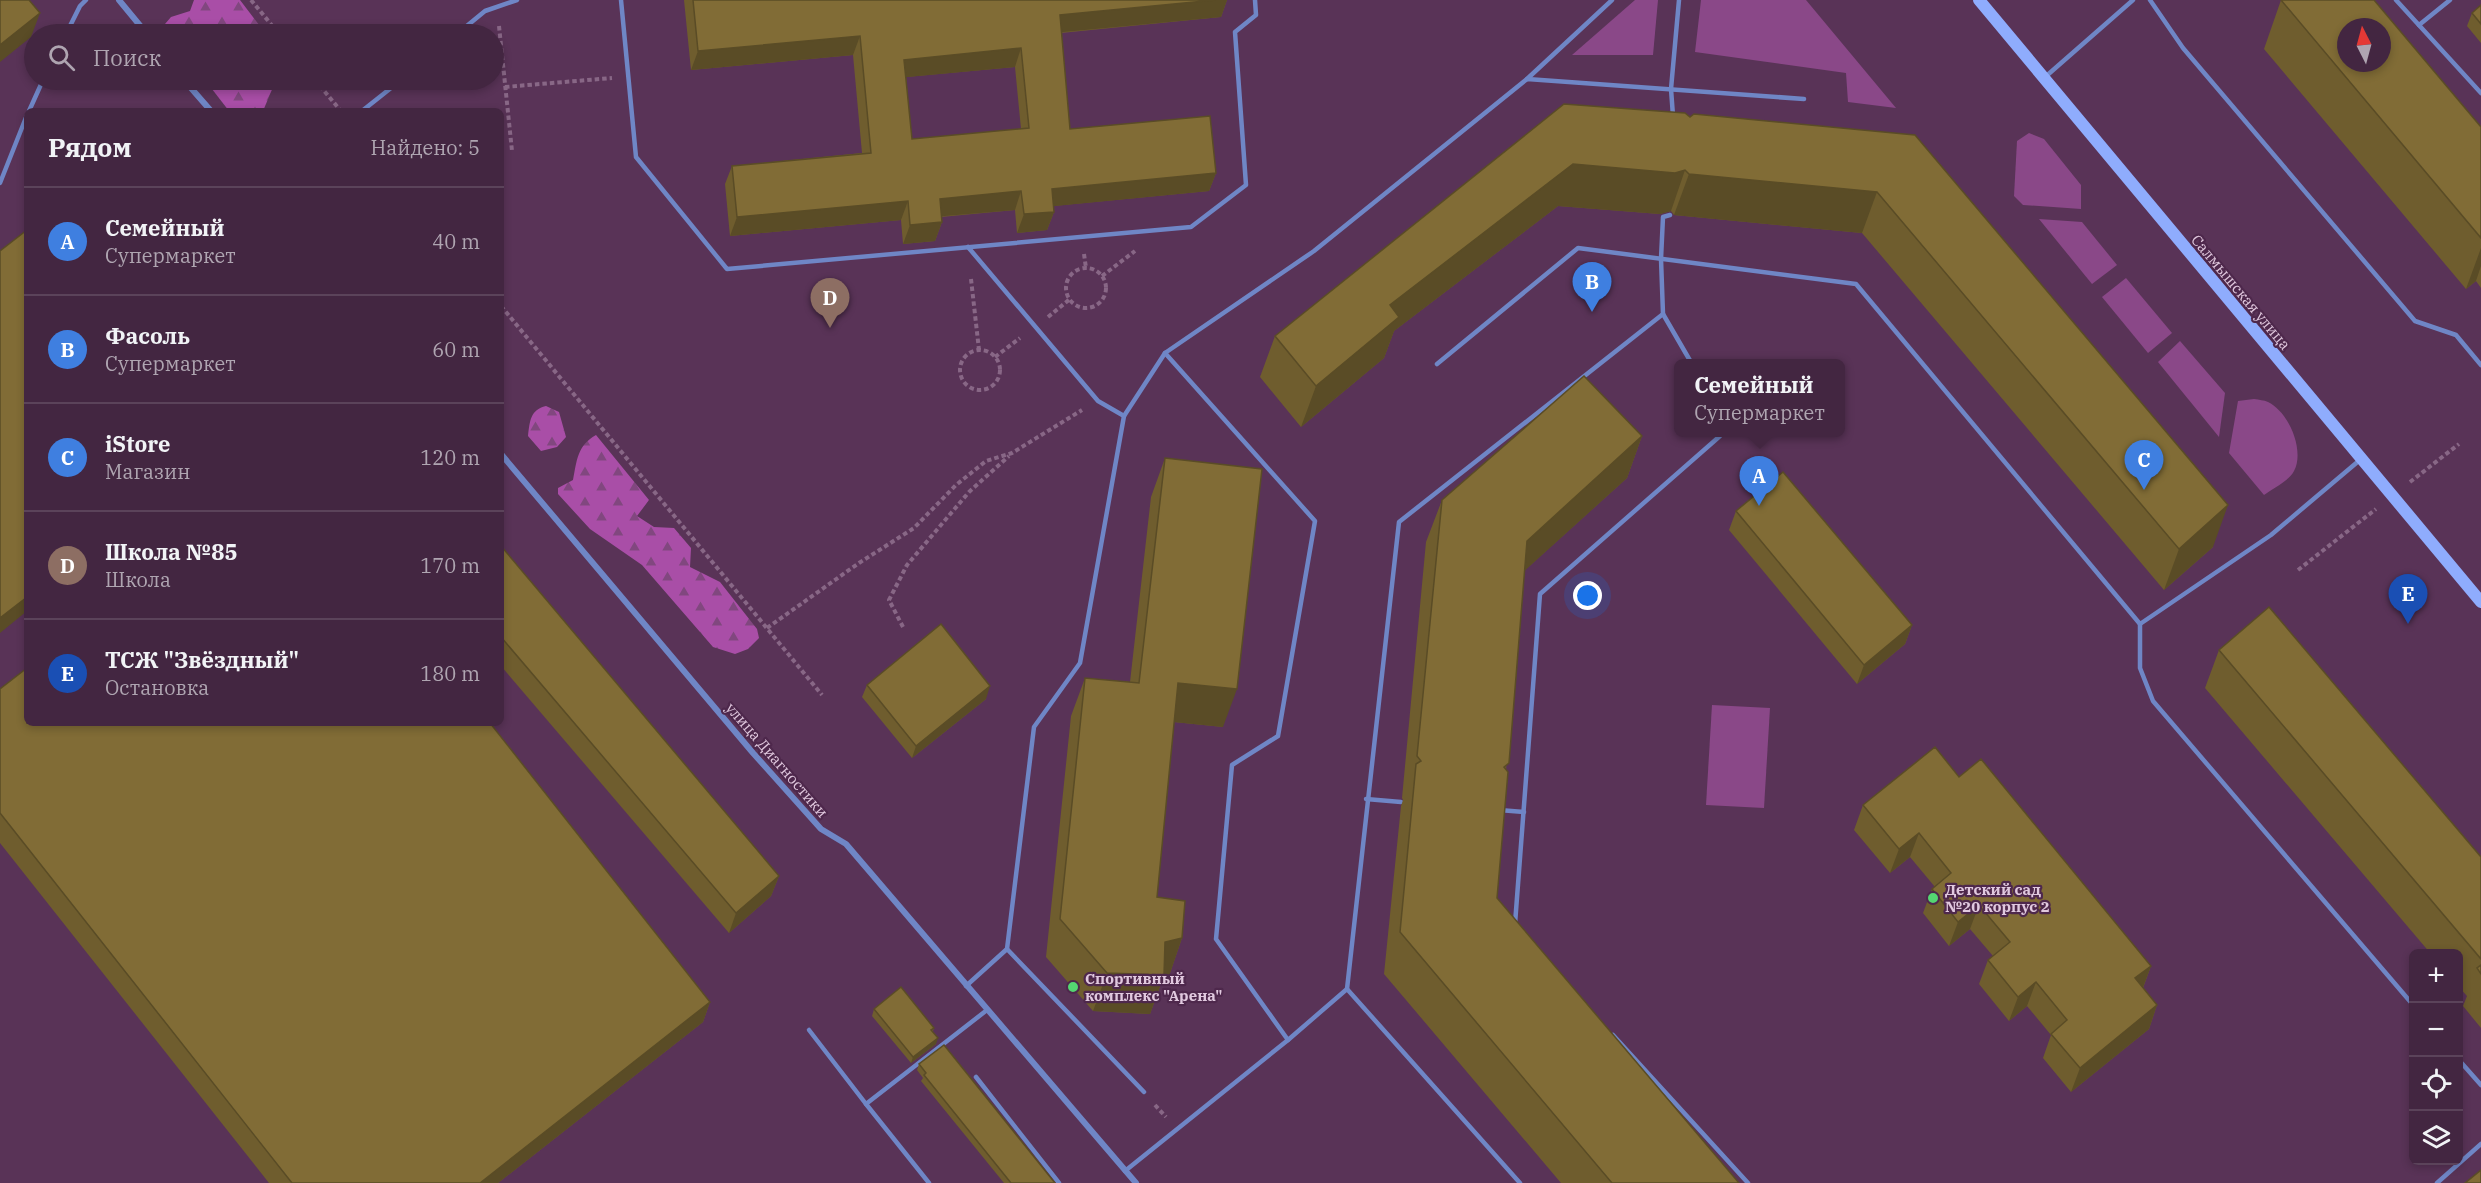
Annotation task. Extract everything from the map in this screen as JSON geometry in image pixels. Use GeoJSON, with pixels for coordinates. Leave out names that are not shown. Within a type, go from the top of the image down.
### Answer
{"type":"FeatureCollection","features":[{"type":"Feature","properties":{"kind":"main road","name":"Салмышская улица"},"geometry":{"type":"LineString","coordinates":[[1979,0],[2481,602]]}},
{"type":"Feature","properties":{"kind":"street"},"geometry":{"type":"LineString","coordinates":[[119,0],[139,24]]}},
{"type":"Feature","properties":{"kind":"street"},"geometry":{"type":"LineString","coordinates":[[193,90],[208,108]]}},
{"type":"Feature","properties":{"kind":"street","name":"улица Диагностики"},"geometry":{"type":"LineString","coordinates":[[504,458],[753,753],[821,829],[846,844],[1136,1183]]}},
{"type":"Feature","properties":{"kind":"lane"},"geometry":{"type":"LineString","coordinates":[[72,24],[86,0]]}},
{"type":"Feature","properties":{"kind":"lane"},"geometry":{"type":"LineString","coordinates":[[469,24],[485,11],[517,0]]}},
{"type":"Feature","properties":{"kind":"lane"},"geometry":{"type":"LineString","coordinates":[[621,0],[636,158],[727,269],[1191,228],[1246,185],[1235,32],[1256,15],[1255,0]]}},
{"type":"Feature","properties":{"kind":"lane"},"geometry":{"type":"LineString","coordinates":[[966,986],[1007,949],[1034,727],[1080,663],[1124,416],[1165,353],[1314,251],[1527,79],[1612,0]]}},
{"type":"Feature","properties":{"kind":"lane"},"geometry":{"type":"LineString","coordinates":[[1673,122],[1671,88],[1679,0]]}},
{"type":"Feature","properties":{"kind":"lane"},"geometry":{"type":"LineString","coordinates":[[2044,78],[2133,0]]}},
{"type":"Feature","properties":{"kind":"lane"},"geometry":{"type":"LineString","coordinates":[[2150,0],[2183,48],[2415,321],[2456,335],[2481,365]]}},
{"type":"Feature","properties":{"kind":"lane"},"geometry":{"type":"LineString","coordinates":[[2396,0],[2481,93]]}},
{"type":"Feature","properties":{"kind":"lane"},"geometry":{"type":"LineString","coordinates":[[2419,26],[2450,0]]}},
{"type":"Feature","properties":{"kind":"lane"},"geometry":{"type":"LineString","coordinates":[[1527,79],[1804,99]]}},
{"type":"Feature","properties":{"kind":"lane"},"geometry":{"type":"LineString","coordinates":[[30,108],[38,90]]}},
{"type":"Feature","properties":{"kind":"lane"},"geometry":{"type":"LineString","coordinates":[[366,108],[388,90]]}},
{"type":"Feature","properties":{"kind":"lane"},"geometry":{"type":"LineString","coordinates":[[0,183],[24,123]]}},
{"type":"Feature","properties":{"kind":"lane"},"geometry":{"type":"LineString","coordinates":[[1670,215],[1663,217],[1660,259],[1663,314],[1690,359]]}},
{"type":"Feature","properties":{"kind":"lane"},"geometry":{"type":"LineString","coordinates":[[968,247],[1098,401],[1124,416]]}},
{"type":"Feature","properties":{"kind":"lane"},"geometry":{"type":"LineString","coordinates":[[1437,364],[1578,248],[1857,284],[2140,624],[2140,668],[2153,701],[2411,1003]]}},
{"type":"Feature","properties":{"kind":"lane"},"geometry":{"type":"LineString","coordinates":[[1125,1171],[1288,1040],[1347,989],[1366,799],[1399,522],[1663,314]]}},
{"type":"Feature","properties":{"kind":"lane"},"geometry":{"type":"LineString","coordinates":[[1165,353],[1315,521],[1278,736],[1232,765],[1216,939],[1288,1040]]}},
{"type":"Feature","properties":{"kind":"lane"},"geometry":{"type":"LineString","coordinates":[[1515,927],[1540,594],[1719,437]]}},
{"type":"Feature","properties":{"kind":"lane"},"geometry":{"type":"LineString","coordinates":[[2140,624],[2216,575],[2271,535],[2361,459]]}},
{"type":"Feature","properties":{"kind":"lane"},"geometry":{"type":"LineString","coordinates":[[1366,799],[1401,802]]}},
{"type":"Feature","properties":{"kind":"lane"},"geometry":{"type":"LineString","coordinates":[[1493,810],[1524,813]]}},
{"type":"Feature","properties":{"kind":"lane"},"geometry":{"type":"LineString","coordinates":[[1007,949],[1144,1092]]}},
{"type":"Feature","properties":{"kind":"lane"},"geometry":{"type":"LineString","coordinates":[[1347,989],[1520,1183]]}},
{"type":"Feature","properties":{"kind":"lane"},"geometry":{"type":"LineString","coordinates":[[866,1104],[987,1010]]}},
{"type":"Feature","properties":{"kind":"lane"},"geometry":{"type":"LineString","coordinates":[[809,1030],[929,1183]]}},
{"type":"Feature","properties":{"kind":"lane"},"geometry":{"type":"LineString","coordinates":[[1611,1033],[1748,1183]]}},
{"type":"Feature","properties":{"kind":"lane"},"geometry":{"type":"LineString","coordinates":[[2463,1065],[2481,1085]]}},
{"type":"Feature","properties":{"kind":"lane"},"geometry":{"type":"LineString","coordinates":[[976,1077],[1059,1183]]}},
{"type":"Feature","properties":{"kind":"lane"},"geometry":{"type":"LineString","coordinates":[[2437,1183],[2481,1144]]}},
{"type":"Feature","properties":{"kind":"path"},"geometry":{"type":"LineString","coordinates":[[250,0],[270,24]]}},
{"type":"Feature","properties":{"kind":"path"},"geometry":{"type":"LineString","coordinates":[[497,7],[499,24]]}},
{"type":"Feature","properties":{"kind":"path"},"geometry":{"type":"LineString","coordinates":[[505,87],[628,76]]}},
{"type":"Feature","properties":{"kind":"path"},"geometry":{"type":"LineString","coordinates":[[504,77],[512,152]]}},
{"type":"Feature","properties":{"kind":"path"},"geometry":{"type":"LineString","coordinates":[[323,90],[338,108]]}},
{"type":"Feature","properties":{"kind":"path"},"geometry":{"type":"LineString","coordinates":[[968,247],[979,350]]}},
{"type":"Feature","properties":{"kind":"path"},"geometry":{"type":"LineString","coordinates":[[1094,269],[1106,283],[1105,295],[1097,305],[1078,306],[1068,296],[1067,282],[1076,271],[1094,269]]}},
{"type":"Feature","properties":{"kind":"path"},"geometry":{"type":"LineString","coordinates":[[504,310],[822,695]]}},
{"type":"Feature","properties":{"kind":"path"},"geometry":{"type":"LineString","coordinates":[[979,350],[992,355],[999,365],[995,383],[984,390],[971,388],[965,384],[960,371],[963,358],[979,350]]}},
{"type":"Feature","properties":{"kind":"path"},"geometry":{"type":"LineString","coordinates":[[903,627],[889,600],[907,565],[969,492],[1012,453],[1098,401]]}},
{"type":"Feature","properties":{"kind":"path"},"geometry":{"type":"LineString","coordinates":[[767,628],[859,562],[914,528],[956,485],[986,461],[1012,453]]}},
{"type":"Feature","properties":{"kind":"path"},"geometry":{"type":"LineString","coordinates":[[1144,1092],[1177,1129]]}},
{"type":"Feature","properties":{"kind":"shaded area"},"geometry":{"type":"Polygon","coordinates":[[[1635,0],[1658,0],[1653,55],[1572,55],[1635,0]]]}},
{"type":"Feature","properties":{"kind":"shaded area"},"geometry":{"type":"Polygon","coordinates":[[[1701,0],[1806,0],[1896,108],[1848,102],[1846,73],[1695,52],[1701,0]]]}},
{"type":"Feature","properties":{"kind":"shaded area"},"geometry":{"type":"Polygon","coordinates":[[[2029,133],[2044,139],[2081,185],[2081,209],[2023,205],[2014,196],[2017,141],[2029,133]]]}},
{"type":"Feature","properties":{"kind":"shaded area"},"geometry":{"type":"Polygon","coordinates":[[[2039,219],[2082,222],[2117,265],[2092,284],[2039,219]]]}},
{"type":"Feature","properties":{"kind":"shaded area"},"geometry":{"type":"Polygon","coordinates":[[[2126,278],[2172,333],[2148,353],[2102,297],[2126,278]]]}},
{"type":"Feature","properties":{"kind":"shaded area"},"geometry":{"type":"Polygon","coordinates":[[[2180,341],[2225,393],[2219,437],[2158,362],[2180,341]]]}},
{"type":"Feature","properties":{"kind":"shaded area"},"geometry":{"type":"Polygon","coordinates":[[[2254,399],[2268,402],[2282,414],[2293,433],[2298,453],[2292,475],[2264,495],[2229,453],[2238,401],[2254,399]]]}},
{"type":"Feature","properties":{"kind":"shaded area"},"geometry":{"type":"Polygon","coordinates":[[[1712,705],[1770,708],[1764,808],[1706,805],[1712,705]]]}},
{"type":"Feature","properties":{"kind":"green space"},"geometry":{"type":"Polygon","coordinates":[[[194,0],[240,0],[258,24],[165,24],[171,17],[190,11],[194,0]]]}},
{"type":"Feature","properties":{"kind":"green space"},"geometry":{"type":"Polygon","coordinates":[[[213,90],[272,90],[264,108],[227,108],[213,90]]]}},
{"type":"Feature","properties":{"kind":"green space"},"geometry":{"type":"Polygon","coordinates":[[[546,406],[559,412],[566,437],[557,447],[541,451],[528,436],[530,421],[534,413],[546,406]]]}},
{"type":"Feature","properties":{"kind":"green space"},"geometry":{"type":"Polygon","coordinates":[[[596,435],[649,500],[637,516],[654,527],[674,528],[691,548],[690,567],[720,582],[757,629],[759,638],[748,649],[735,654],[713,647],[642,565],[590,529],[558,494],[558,488],[573,480],[581,449],[596,435]]]}},
{"type":"Feature","properties":{"kind":"building"},"geometry":{"type":"Polygon","coordinates":[[[0,0],[29,0],[40,13],[0,45],[0,0]]]}},
{"type":"Feature","properties":{"kind":"building"},"geometry":{"type":"Polygon","coordinates":[[[693,0],[1215,0],[1060,15],[1070,129],[1210,116],[1216,173],[1052,189],[1054,212],[1024,214],[1021,191],[940,199],[942,222],[910,225],[908,201],[737,217],[732,166],[871,153],[860,36],[698,51],[693,0]],[[1021,48],[904,60],[912,139],[1029,128],[1021,48]]]}},
{"type":"Feature","properties":{"kind":"building"},"geometry":{"type":"Polygon","coordinates":[[[2281,0],[2374,0],[2389,18],[2337,18],[2337,67],[2281,0]]]}},
{"type":"Feature","properties":{"kind":"building"},"geometry":{"type":"Polygon","coordinates":[[[2481,5],[2481,24],[2472,13],[2481,5]]]}},
{"type":"Feature","properties":{"kind":"building"},"geometry":{"type":"Polygon","coordinates":[[[2391,20],[2481,127],[2481,238],[2342,72],[2391,72],[2391,20]]]}},
{"type":"Feature","properties":{"kind":"building"},"geometry":{"type":"Polygon","coordinates":[[[1564,104],[1685,113],[1690,117],[1694,114],[1915,135],[2228,505],[2179,549],[1877,192],[1689,174],[1685,170],[1675,173],[1573,164],[1390,305],[1399,317],[1316,386],[1275,336],[1564,104]]]}},
{"type":"Feature","properties":{"kind":"building"},"geometry":{"type":"Polygon","coordinates":[[[24,232],[24,599],[0,618],[0,251],[24,232]]]}},
{"type":"Feature","properties":{"kind":"building"},"geometry":{"type":"Polygon","coordinates":[[[1584,376],[1642,436],[1527,541],[1509,763],[1504,767],[1508,772],[1497,898],[1739,1183],[1612,1183],[1400,932],[1416,764],[1421,761],[1417,756],[1442,500],[1584,376]]]}},
{"type":"Feature","properties":{"kind":"building"},"geometry":{"type":"Polygon","coordinates":[[[1165,458],[1262,469],[1237,689],[1178,683],[1157,897],[1185,901],[1182,938],[1165,942],[1164,975],[1107,973],[1060,919],[1085,678],[1139,683],[1165,458]]]}},
{"type":"Feature","properties":{"kind":"building"},"geometry":{"type":"Polygon","coordinates":[[[1783,472],[1912,625],[1864,665],[1736,511],[1783,472]]]}},
{"type":"Feature","properties":{"kind":"building"},"geometry":{"type":"Polygon","coordinates":[[[504,550],[779,876],[736,913],[504,641],[504,550]]]}},
{"type":"Feature","properties":{"kind":"building"},"geometry":{"type":"Polygon","coordinates":[[[2269,607],[2481,857],[2481,959],[2219,650],[2269,607]]]}},
{"type":"Feature","properties":{"kind":"building"},"geometry":{"type":"Polygon","coordinates":[[[941,624],[990,686],[916,746],[867,685],[941,624]]]}},
{"type":"Feature","properties":{"kind":"building"},"geometry":{"type":"Polygon","coordinates":[[[24,670],[24,726],[492,726],[710,1002],[480,1183],[292,1183],[0,813],[0,689],[24,670]]]}},
{"type":"Feature","properties":{"kind":"building"},"geometry":{"type":"Polygon","coordinates":[[[1935,747],[1959,777],[1981,759],[2151,966],[2135,978],[2157,1005],[2080,1068],[2051,1034],[2067,1020],[2036,982],[2018,997],[1988,960],[2010,942],[1979,905],[1958,922],[1932,889],[1951,873],[1919,833],[1899,849],[1863,805],[1935,747]]]}},
{"type":"Feature","properties":{"kind":"building"},"geometry":{"type":"Polygon","coordinates":[[[901,987],[934,1028],[931,1030],[938,1038],[913,1057],[874,1009],[901,987]]]}},
{"type":"Feature","properties":{"kind":"building"},"geometry":{"type":"Polygon","coordinates":[[[944,1045],[1055,1183],[1011,1183],[924,1075],[926,1073],[919,1064],[944,1045]]]}},
{"type":"Feature","properties":{"kind":"building"},"geometry":{"type":"Polygon","coordinates":[[[2481,1170],[2481,1183],[2465,1183],[2481,1170]]]}},
{"type":"Feature","properties":{"kind":"place","name":"Фасоль"},"geometry":{"type":"Point","coordinates":[1592,312]}},
{"type":"Feature","properties":{"kind":"place","name":"Школа №85"},"geometry":{"type":"Point","coordinates":[830,328]}},
{"type":"Feature","properties":{"kind":"place","name":"iStore"},"geometry":{"type":"Point","coordinates":[2144,490]}},
{"type":"Feature","properties":{"kind":"place","name":"Семейный"},"geometry":{"type":"Point","coordinates":[1759,506]}},
{"type":"Feature","properties":{"kind":"place","name":"ТСЖ \"Звёздный\""},"geometry":{"type":"Point","coordinates":[2408,624]}},
{"type":"Feature","properties":{"kind":"place","name":"Детский сад №20 корпус 2"},"geometry":{"type":"Point","coordinates":[1933,898]}},
{"type":"Feature","properties":{"kind":"place","name":"Спортивный комплекс \"Арена\""},"geometry":{"type":"Point","coordinates":[1073,987]}}]}
